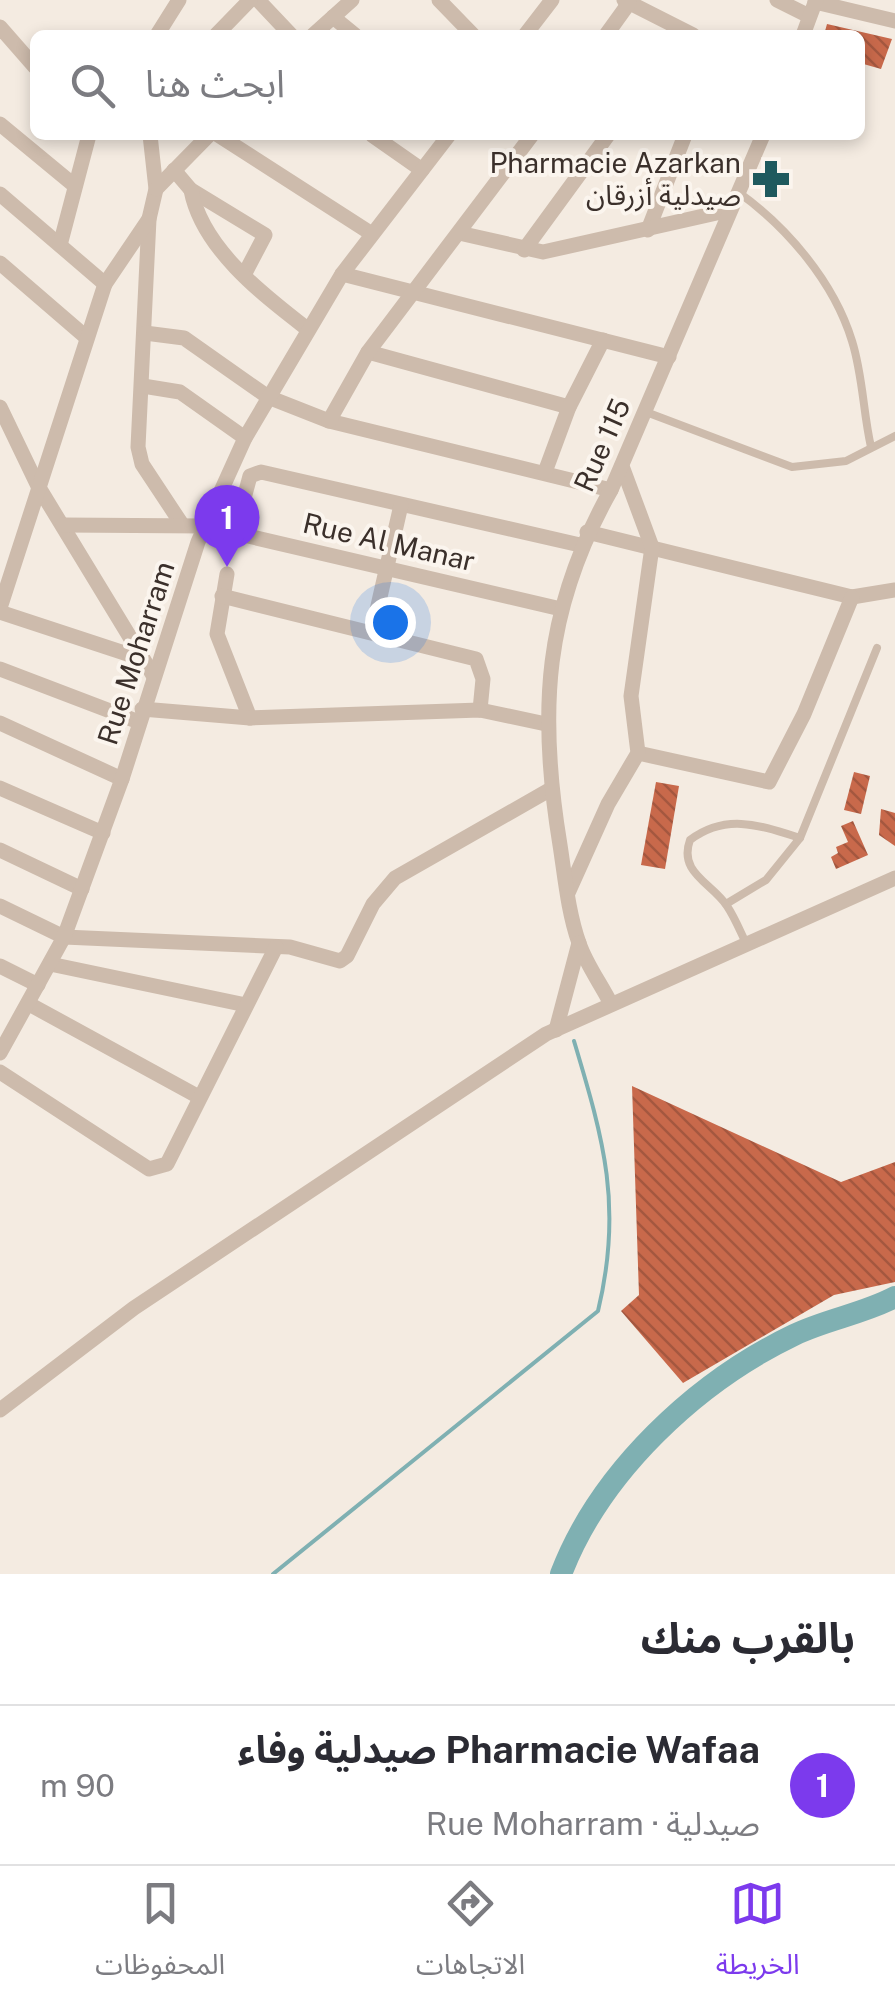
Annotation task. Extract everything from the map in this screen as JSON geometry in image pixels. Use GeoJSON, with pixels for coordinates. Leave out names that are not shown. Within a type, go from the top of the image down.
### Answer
{"type":"FeatureCollection","features":[{"type":"Feature","properties":{"kind":"street"},"geometry":{"type":"LineString","coordinates":[[160,30],[178,0]]}},
{"type":"Feature","properties":{"kind":"street"},"geometry":{"type":"LineString","coordinates":[[221,30],[250,0]]}},
{"type":"Feature","properties":{"kind":"street"},"geometry":{"type":"LineString","coordinates":[[258,0],[287,30]]}},
{"type":"Feature","properties":{"kind":"street"},"geometry":{"type":"LineString","coordinates":[[439,0],[468,30]]}},
{"type":"Feature","properties":{"kind":"street"},"geometry":{"type":"LineString","coordinates":[[529,0],[541,14]]}},
{"type":"Feature","properties":{"kind":"street"},"geometry":{"type":"LineString","coordinates":[[530,30],[552,0]]}},
{"type":"Feature","properties":{"kind":"street"},"geometry":{"type":"LineString","coordinates":[[777,0],[895,21]]}},
{"type":"Feature","properties":{"kind":"street"},"geometry":{"type":"LineString","coordinates":[[320,30],[349,1]]}},
{"type":"Feature","properties":{"kind":"street"},"geometry":{"type":"LineString","coordinates":[[609,30],[627,2],[680,30]]}},
{"type":"Feature","properties":{"kind":"street"},"geometry":{"type":"LineString","coordinates":[[805,30],[813,6]]}},
{"type":"Feature","properties":{"kind":"street"},"geometry":{"type":"LineString","coordinates":[[333,18],[349,30]]}},
{"type":"Feature","properties":{"kind":"street"},"geometry":{"type":"LineString","coordinates":[[0,27],[30,62]]}},
{"type":"Feature","properties":{"kind":"street"},"geometry":{"type":"LineString","coordinates":[[0,124],[75,186]]}},
{"type":"Feature","properties":{"kind":"street"},"geometry":{"type":"LineString","coordinates":[[60,244],[88,140]]}},
{"type":"Feature","properties":{"kind":"street"},"geometry":{"type":"LineString","coordinates":[[151,140],[156,189],[149,218],[140,460],[180,523]]}},
{"type":"Feature","properties":{"kind":"street"},"geometry":{"type":"LineString","coordinates":[[156,189],[204,140]]}},
{"type":"Feature","properties":{"kind":"street"},"geometry":{"type":"LineString","coordinates":[[226,140],[372,234]]}},
{"type":"Feature","properties":{"kind":"street"},"geometry":{"type":"LineString","coordinates":[[379,140],[422,170]]}},
{"type":"Feature","properties":{"kind":"street","name":"Rue Moharram"},"geometry":{"type":"LineString","coordinates":[[0,1053],[6,1029],[29,1004],[64,937],[122,780],[153,675],[205,526],[245,438],[306,328],[342,274],[445,140]]}},
{"type":"Feature","properties":{"kind":"street"},"geometry":{"type":"LineString","coordinates":[[329,422],[368,352],[528,140]]}},
{"type":"Feature","properties":{"kind":"street"},"geometry":{"type":"LineString","coordinates":[[524,250],[604,140]]}},
{"type":"Feature","properties":{"kind":"street"},"geometry":{"type":"LineString","coordinates":[[648,230],[683,140]]}},
{"type":"Feature","properties":{"kind":"street","name":"Rue 115"},"geometry":{"type":"LineString","coordinates":[[579,944],[551,789],[546,724],[561,608],[584,539],[612,490],[761,140]]}},
{"type":"Feature","properties":{"kind":"street"},"geometry":{"type":"LineString","coordinates":[[174,170],[191,190],[265,235],[244,275]]}},
{"type":"Feature","properties":{"kind":"street"},"geometry":{"type":"LineString","coordinates":[[191,190],[199,218],[244,275],[306,328]]}},
{"type":"Feature","properties":{"kind":"street"},"geometry":{"type":"LineString","coordinates":[[0,194],[105,284]]}},
{"type":"Feature","properties":{"kind":"street"},"geometry":{"type":"LineString","coordinates":[[459,233],[543,252],[730,210]]}},
{"type":"Feature","properties":{"kind":"street"},"geometry":{"type":"LineString","coordinates":[[143,658],[0,610],[105,284],[149,218]]}},
{"type":"Feature","properties":{"kind":"street"},"geometry":{"type":"LineString","coordinates":[[0,263],[87,338]]}},
{"type":"Feature","properties":{"kind":"street"},"geometry":{"type":"LineString","coordinates":[[342,274],[668,357]]}},
{"type":"Feature","properties":{"kind":"street"},"geometry":{"type":"LineString","coordinates":[[145,333],[190,342],[268,398],[329,422],[612,490]]}},
{"type":"Feature","properties":{"kind":"street"},"geometry":{"type":"LineString","coordinates":[[545,472],[569,408],[602,340]]}},
{"type":"Feature","properties":{"kind":"street"},"geometry":{"type":"LineString","coordinates":[[368,352],[569,408]]}},
{"type":"Feature","properties":{"kind":"street"},"geometry":{"type":"LineString","coordinates":[[142,386],[180,392],[245,438]]}},
{"type":"Feature","properties":{"kind":"street"},"geometry":{"type":"LineString","coordinates":[[0,408],[38,486],[153,675]]}},
{"type":"Feature","properties":{"kind":"street"},"geometry":{"type":"LineString","coordinates":[[568,893],[608,804],[638,753],[631,696],[652,547],[622,466]]}},
{"type":"Feature","properties":{"kind":"street"},"geometry":{"type":"LineString","coordinates":[[235,532],[243,492],[250,476],[261,472],[401,505],[584,539],[652,547],[852,597],[895,590]]}},
{"type":"Feature","properties":{"kind":"street"},"geometry":{"type":"LineString","coordinates":[[372,632],[384,565],[401,505]]}},
{"type":"Feature","properties":{"kind":"street","name":"Rue Al Manar"},"geometry":{"type":"LineString","coordinates":[[63,525],[205,526],[561,608]]}},
{"type":"Feature","properties":{"kind":"street"},"geometry":{"type":"LineString","coordinates":[[0,551],[16,559]]}},
{"type":"Feature","properties":{"kind":"street"},"geometry":{"type":"LineString","coordinates":[[226,574],[217,634],[250,718]]}},
{"type":"Feature","properties":{"kind":"street"},"geometry":{"type":"LineString","coordinates":[[222,596],[476,659],[483,679],[480,710]]}},
{"type":"Feature","properties":{"kind":"street"},"geometry":{"type":"LineString","coordinates":[[638,753],[769,782],[804,714],[852,597]]}},
{"type":"Feature","properties":{"kind":"street"},"geometry":{"type":"LineString","coordinates":[[0,670],[141,715],[250,718],[480,710],[546,724]]}},
{"type":"Feature","properties":{"kind":"street"},"geometry":{"type":"LineString","coordinates":[[0,723],[122,780]]}},
{"type":"Feature","properties":{"kind":"street"},"geometry":{"type":"LineString","coordinates":[[0,788],[103,833]]}},
{"type":"Feature","properties":{"kind":"street"},"geometry":{"type":"LineString","coordinates":[[0,906],[64,937],[276,947],[332,961],[344,960],[374,904],[395,878],[551,789]]}},
{"type":"Feature","properties":{"kind":"street"},"geometry":{"type":"LineString","coordinates":[[0,850],[82,888]]}},
{"type":"Feature","properties":{"kind":"street"},"geometry":{"type":"LineString","coordinates":[[0,1410],[134,1308],[556,1030],[895,878]]}},
{"type":"Feature","properties":{"kind":"street"},"geometry":{"type":"LineString","coordinates":[[579,944],[611,1004]]}},
{"type":"Feature","properties":{"kind":"street"},"geometry":{"type":"LineString","coordinates":[[556,1030],[579,944]]}},
{"type":"Feature","properties":{"kind":"street"},"geometry":{"type":"LineString","coordinates":[[0,1072],[152,1170],[167,1164],[276,947]]}},
{"type":"Feature","properties":{"kind":"street"},"geometry":{"type":"LineString","coordinates":[[50,964],[246,1005]]}},
{"type":"Feature","properties":{"kind":"street"},"geometry":{"type":"LineString","coordinates":[[0,966],[38,985]]}},
{"type":"Feature","properties":{"kind":"street"},"geometry":{"type":"LineString","coordinates":[[29,1004],[199,1097]]}},
{"type":"Feature","properties":{"kind":"lane"},"geometry":{"type":"LineString","coordinates":[[738,192],[794,238],[845,320],[854,344],[871,447]]}},
{"type":"Feature","properties":{"kind":"lane"},"geometry":{"type":"LineString","coordinates":[[645,412],[792,467],[822,467],[895,436]]}},
{"type":"Feature","properties":{"kind":"lane"},"geometry":{"type":"LineString","coordinates":[[728,904],[766,880],[800,838],[878,648]]}},
{"type":"Feature","properties":{"kind":"lane"},"geometry":{"type":"LineString","coordinates":[[748,943],[728,904],[693,872],[687,860],[690,840],[706,828],[730,822],[800,838]]}},
{"type":"Feature","properties":{"kind":"building"},"geometry":{"type":"Polygon","coordinates":[[[827,24],[853,30],[825,30],[827,24]]]}},
{"type":"Feature","properties":{"kind":"building"},"geometry":{"type":"Polygon","coordinates":[[[865,33],[892,39],[881,69],[865,64],[865,33]]]}},
{"type":"Feature","properties":{"kind":"building"},"geometry":{"type":"Polygon","coordinates":[[[854,772],[870,776],[861,814],[844,810],[854,772]]]}},
{"type":"Feature","properties":{"kind":"building"},"geometry":{"type":"Polygon","coordinates":[[[656,782],[679,786],[665,869],[641,865],[656,782]]]}},
{"type":"Feature","properties":{"kind":"building"},"geometry":{"type":"Polygon","coordinates":[[[881,809],[895,813],[895,846],[879,835],[881,809]]]}},
{"type":"Feature","properties":{"kind":"building"},"geometry":{"type":"Polygon","coordinates":[[[853,821],[868,855],[836,869],[831,857],[838,853],[836,847],[848,842],[841,826],[853,821]]]}},
{"type":"Feature","properties":{"kind":"building"},"geometry":{"type":"Polygon","coordinates":[[[632,1086],[841,1182],[895,1162],[895,1282],[834,1295],[683,1383],[621,1311],[639,1295],[632,1086]]]}},
{"type":"Feature","properties":{"kind":"waterway"},"geometry":{"type":"LineString","coordinates":[[273,1574],[598,1311],[609,1239],[607,1174],[574,1041]]}},
{"type":"Feature","properties":{"kind":"waterway"},"geometry":{"type":"LineString","coordinates":[[561,1574],[600,1500],[626,1466],[687,1404],[757,1355],[794,1335],[895,1297]]}},
{"type":"Feature","properties":{"kind":"place","name":"Pharmacie Azarkan صيدلية أزرقان"},"geometry":{"type":"Point","coordinates":[771,179]}},
{"type":"Feature","properties":{"kind":"place","name":"Pharmacie Wafaa صيدلية وفاء"},"geometry":{"type":"Point","coordinates":[227,567]}}]}
